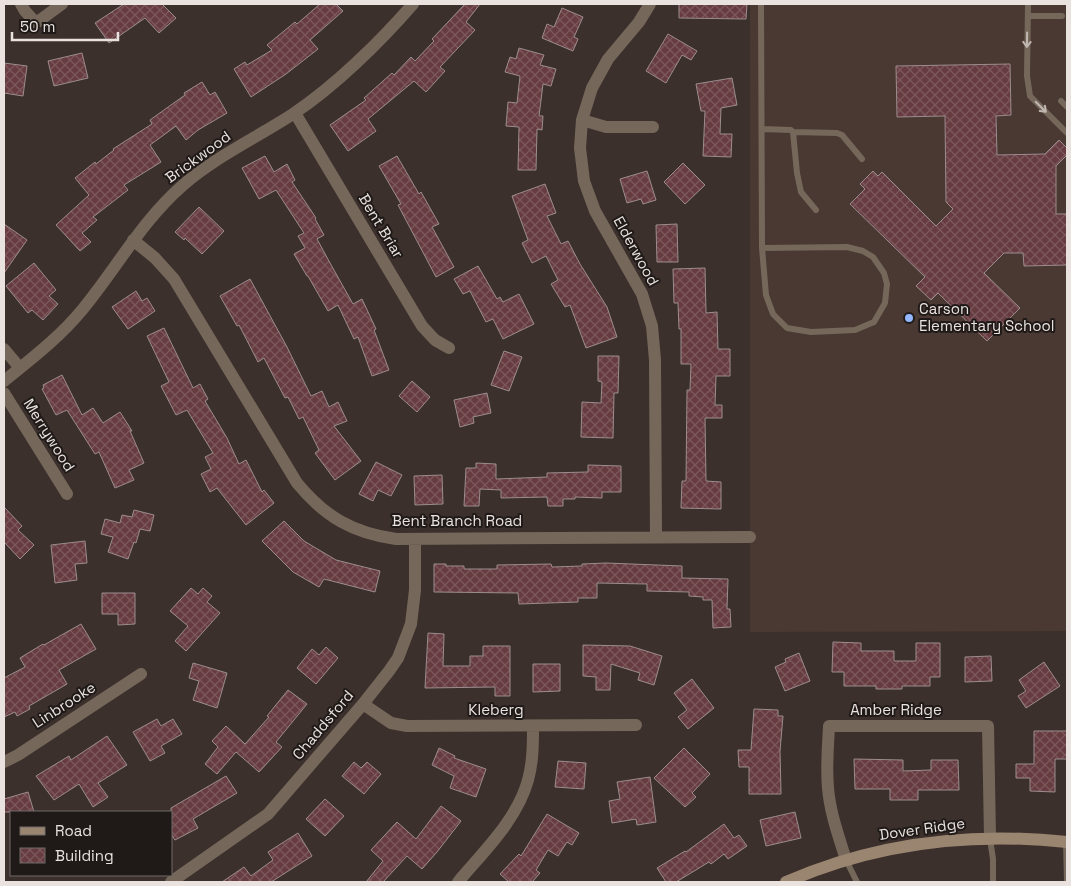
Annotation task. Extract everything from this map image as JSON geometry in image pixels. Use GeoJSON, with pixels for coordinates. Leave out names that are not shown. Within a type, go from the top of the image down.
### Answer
{"type":"FeatureCollection","features":[{"type":"Feature","properties":{"kind":"street"},"geometry":{"type":"LineString","coordinates":[[21,4],[36,23],[62,4]]}},
{"type":"Feature","properties":{"kind":"street","name":"Brickwood"},"geometry":{"type":"LineString","coordinates":[[4,381],[49,344],[81,311],[133,240],[166,201],[210,166],[295,113],[371,49],[413,4]]}},
{"type":"Feature","properties":{"kind":"street","name":"Elderwood"},"geometry":{"type":"LineString","coordinates":[[650,4],[639,22],[608,59],[599,73],[582,120],[580,148],[581,164],[588,196],[594,211],[642,294],[652,326],[655,360],[656,537]]}},
{"type":"Feature","properties":{"kind":"street","name":"Bent Briar"},"geometry":{"type":"LineString","coordinates":[[295,113],[422,326],[435,340],[448,348]]}},
{"type":"Feature","properties":{"kind":"street"},"geometry":{"type":"LineString","coordinates":[[582,120],[606,127],[653,127]]}},
{"type":"Feature","properties":{"kind":"street","name":"Bent Branch Road"},"geometry":{"type":"LineString","coordinates":[[133,240],[174,279],[297,483],[308,497],[329,515],[352,528],[396,539],[750,537]]}},
{"type":"Feature","properties":{"kind":"street"},"geometry":{"type":"LineString","coordinates":[[4,349],[20,368]]}},
{"type":"Feature","properties":{"kind":"street","name":"Merrywood"},"geometry":{"type":"LineString","coordinates":[[4,393],[67,494]]}},
{"type":"Feature","properties":{"kind":"street","name":"Chaddsford"},"geometry":{"type":"LineString","coordinates":[[171,882],[268,814],[363,704],[398,658],[411,624],[415,590],[415,539]]}},
{"type":"Feature","properties":{"kind":"street","name":"Linbrooke"},"geometry":{"type":"LineString","coordinates":[[4,762],[18,755],[141,674]]}},
{"type":"Feature","properties":{"kind":"street","name":"Kleberg"},"geometry":{"type":"LineString","coordinates":[[363,704],[390,723],[407,726],[636,725]]}},
{"type":"Feature","properties":{"kind":"street"},"geometry":{"type":"LineString","coordinates":[[458,882],[512,818],[518,806],[532,765],[533,726]]}},
{"type":"Feature","properties":{"kind":"street","name":"Amber Ridge"},"geometry":{"type":"LineString","coordinates":[[846,860],[831,812],[828,790],[826,768],[829,726],[988,726],[990,838]]}},
{"type":"Feature","properties":{"kind":"street","name":"Dover Ridge"},"geometry":{"type":"LineString","coordinates":[[786,882],[826,866],[874,852],[937,841],[990,838],[1067,841]]}},
{"type":"Feature","properties":{"kind":"lane"},"geometry":{"type":"LineString","coordinates":[[761,4],[762,248],[766,295],[773,314],[787,328],[811,332],[855,330],[874,322],[885,302],[888,284],[884,273],[873,257],[863,251],[847,247],[762,248]]}},
{"type":"Feature","properties":{"kind":"lane"},"geometry":{"type":"LineString","coordinates":[[1028,4],[1027,76],[1030,96],[1067,132]]}},
{"type":"Feature","properties":{"kind":"lane"},"geometry":{"type":"LineString","coordinates":[[1028,16],[1062,16]]}},
{"type":"Feature","properties":{"kind":"lane"},"geometry":{"type":"LineString","coordinates":[[1061,101],[1067,107]]}},
{"type":"Feature","properties":{"kind":"lane"},"geometry":{"type":"LineString","coordinates":[[762,129],[837,133],[842,135],[862,159]]}},
{"type":"Feature","properties":{"kind":"lane"},"geometry":{"type":"LineString","coordinates":[[794,132],[800,192],[816,210]]}},
{"type":"Feature","properties":{"kind":"lane"},"geometry":{"type":"LineString","coordinates":[[990,838],[993,859],[993,882]]}},
{"type":"Feature","properties":{"kind":"lane"},"geometry":{"type":"LineString","coordinates":[[1067,841],[1067,882]]}},
{"type":"Feature","properties":{"kind":"lane"},"geometry":{"type":"LineString","coordinates":[[846,860],[857,882]]}},
{"type":"Feature","properties":{"kind":"shaded area","name":"Carson Elementary School"},"geometry":{"type":"Polygon","coordinates":[[[750,4],[1067,4],[1067,631],[750,632],[750,4]]]}},
{"type":"Feature","properties":{"kind":"building"},"geometry":{"type":"Polygon","coordinates":[[[124,4],[162,4],[176,18],[159,33],[145,18],[109,43],[95,23],[124,4]]]}},
{"type":"Feature","properties":{"kind":"building"},"geometry":{"type":"Polygon","coordinates":[[[320,4],[336,4],[343,11],[310,40],[318,49],[286,74],[251,97],[234,69],[245,62],[247,65],[272,50],[267,45],[295,22],[297,24],[320,4]]]}},
{"type":"Feature","properties":{"kind":"building"},"geometry":{"type":"Polygon","coordinates":[[[465,4],[480,4],[466,22],[475,30],[440,67],[445,71],[426,92],[414,81],[368,119],[376,131],[348,151],[330,125],[366,100],[364,98],[392,73],[394,75],[411,57],[415,61],[434,41],[432,39],[465,4]]]}},
{"type":"Feature","properties":{"kind":"building"},"geometry":{"type":"Polygon","coordinates":[[[679,4],[747,4],[746,19],[679,18],[679,4]]]}},
{"type":"Feature","properties":{"kind":"building"},"geometry":{"type":"Polygon","coordinates":[[[562,8],[583,17],[574,37],[578,39],[573,51],[542,38],[547,24],[554,27],[562,8]]]}},
{"type":"Feature","properties":{"kind":"building"},"geometry":{"type":"Polygon","coordinates":[[[668,34],[697,51],[691,60],[682,55],[666,83],[646,71],[668,34]]]}},
{"type":"Feature","properties":{"kind":"building"},"geometry":{"type":"Polygon","coordinates":[[[519,48],[544,55],[540,65],[556,69],[551,86],[543,84],[539,116],[543,116],[542,130],[537,129],[536,170],[518,170],[519,127],[506,126],[508,102],[517,103],[520,76],[505,72],[510,57],[516,59],[519,48]]]}},
{"type":"Feature","properties":{"kind":"building"},"geometry":{"type":"Polygon","coordinates":[[[82,53],[88,78],[54,86],[48,61],[82,53]]]}},
{"type":"Feature","properties":{"kind":"building"},"geometry":{"type":"Polygon","coordinates":[[[4,63],[27,66],[23,96],[4,93],[4,63]]]}},
{"type":"Feature","properties":{"kind":"building"},"geometry":{"type":"Polygon","coordinates":[[[1010,64],[1011,115],[996,116],[997,155],[1045,154],[1059,140],[1067,148],[1067,155],[1056,166],[1056,214],[1067,214],[1067,265],[1024,266],[1023,253],[1004,253],[984,273],[1020,308],[987,341],[938,293],[931,300],[916,286],[925,277],[850,204],[865,189],[860,184],[873,171],[878,176],[882,172],[936,226],[953,209],[946,202],[945,116],[897,117],[896,66],[1010,64]]]}},
{"type":"Feature","properties":{"kind":"building"},"geometry":{"type":"Polygon","coordinates":[[[732,78],[737,105],[721,108],[720,134],[732,134],[731,157],[703,156],[705,111],[701,111],[696,84],[732,78]]]}},
{"type":"Feature","properties":{"kind":"building"},"geometry":{"type":"Polygon","coordinates":[[[202,82],[210,95],[215,92],[227,113],[198,130],[186,140],[176,126],[150,145],[161,162],[124,185],[128,190],[93,217],[97,220],[82,233],[91,242],[80,251],[56,225],[89,195],[75,178],[95,162],[96,164],[113,149],[152,124],[150,120],[185,95],[184,93],[202,82]]]}},
{"type":"Feature","properties":{"kind":"building"},"geometry":{"type":"Polygon","coordinates":[[[265,156],[274,172],[287,164],[295,180],[292,182],[316,218],[324,235],[317,239],[330,263],[353,304],[362,299],[376,329],[374,330],[389,370],[372,376],[358,337],[354,339],[338,305],[328,311],[294,254],[305,248],[298,236],[304,233],[276,190],[259,199],[242,168],[265,156]]]}},
{"type":"Feature","properties":{"kind":"building"},"geometry":{"type":"Polygon","coordinates":[[[397,156],[419,194],[421,192],[439,224],[432,227],[454,267],[436,277],[398,205],[401,204],[379,166],[397,156]]]}},
{"type":"Feature","properties":{"kind":"building"},"geometry":{"type":"Polygon","coordinates":[[[683,163],[705,185],[685,204],[664,182],[683,163]]]}},
{"type":"Feature","properties":{"kind":"building"},"geometry":{"type":"Polygon","coordinates":[[[647,171],[656,200],[643,204],[641,199],[627,203],[620,179],[647,171]]]}},
{"type":"Feature","properties":{"kind":"building"},"geometry":{"type":"Polygon","coordinates":[[[545,184],[556,213],[547,216],[561,244],[568,241],[607,307],[617,337],[586,348],[570,305],[565,307],[551,284],[558,280],[546,256],[532,263],[522,243],[528,240],[512,196],[545,184]]]}},
{"type":"Feature","properties":{"kind":"building"},"geometry":{"type":"Polygon","coordinates":[[[199,207],[224,231],[202,254],[185,238],[184,240],[175,232],[199,207]]]}},
{"type":"Feature","properties":{"kind":"building"},"geometry":{"type":"Polygon","coordinates":[[[4,224],[27,240],[4,273],[4,224]]]}},
{"type":"Feature","properties":{"kind":"building"},"geometry":{"type":"Polygon","coordinates":[[[677,224],[678,262],[657,262],[656,225],[677,224]]]}},
{"type":"Feature","properties":{"kind":"building"},"geometry":{"type":"Polygon","coordinates":[[[34,263],[56,290],[49,296],[58,304],[43,320],[32,310],[28,313],[6,286],[34,263]]]}},
{"type":"Feature","properties":{"kind":"building"},"geometry":{"type":"Polygon","coordinates":[[[478,266],[497,299],[500,297],[503,302],[519,294],[534,324],[503,339],[493,319],[486,322],[470,291],[463,294],[454,279],[478,266]]]}},
{"type":"Feature","properties":{"kind":"building"},"geometry":{"type":"Polygon","coordinates":[[[705,268],[706,313],[717,312],[718,349],[730,349],[730,376],[716,376],[715,405],[722,405],[722,418],[705,418],[706,481],[721,482],[721,509],[681,508],[682,481],[686,481],[687,390],[690,390],[691,364],[681,364],[681,329],[679,329],[678,303],[674,303],[673,269],[705,268]]]}},
{"type":"Feature","properties":{"kind":"building"},"geometry":{"type":"Polygon","coordinates":[[[250,279],[311,396],[322,391],[329,407],[338,402],[347,421],[334,426],[361,461],[335,480],[315,453],[319,450],[303,417],[299,419],[288,397],[285,398],[264,358],[258,362],[239,325],[237,326],[220,296],[250,279]]]}},
{"type":"Feature","properties":{"kind":"building"},"geometry":{"type":"Polygon","coordinates":[[[136,291],[142,301],[147,298],[155,311],[128,329],[112,307],[136,291]]]}},
{"type":"Feature","properties":{"kind":"building"},"geometry":{"type":"Polygon","coordinates":[[[164,328],[193,388],[200,384],[208,399],[205,401],[227,438],[239,464],[246,460],[262,492],[264,490],[274,503],[246,525],[217,488],[210,492],[201,474],[211,469],[205,457],[213,453],[187,410],[176,415],[161,386],[169,382],[147,336],[164,328]]]}},
{"type":"Feature","properties":{"kind":"building"},"geometry":{"type":"Polygon","coordinates":[[[504,351],[522,357],[509,391],[491,385],[504,351]]]}},
{"type":"Feature","properties":{"kind":"building"},"geometry":{"type":"Polygon","coordinates":[[[598,356],[619,356],[618,393],[614,393],[613,438],[581,437],[582,402],[601,403],[602,382],[598,381],[598,356]]]}},
{"type":"Feature","properties":{"kind":"building"},"geometry":{"type":"Polygon","coordinates":[[[62,375],[82,415],[93,408],[103,423],[120,412],[132,431],[130,431],[144,463],[129,470],[134,480],[115,488],[99,452],[95,454],[67,410],[56,415],[42,389],[44,388],[43,385],[62,375]]]}},
{"type":"Feature","properties":{"kind":"building"},"geometry":{"type":"Polygon","coordinates":[[[412,381],[430,397],[417,412],[399,396],[412,381]]]}},
{"type":"Feature","properties":{"kind":"building"},"geometry":{"type":"Polygon","coordinates":[[[487,393],[491,413],[473,417],[474,423],[460,427],[454,400],[487,393]]]}},
{"type":"Feature","properties":{"kind":"building"},"geometry":{"type":"Polygon","coordinates":[[[376,462],[402,475],[391,496],[378,490],[373,501],[359,494],[376,462]]]}},
{"type":"Feature","properties":{"kind":"building"},"geometry":{"type":"Polygon","coordinates":[[[476,463],[496,464],[496,479],[547,477],[547,473],[588,472],[588,465],[621,466],[621,492],[602,492],[602,498],[575,497],[575,499],[563,499],[563,506],[548,506],[547,497],[501,498],[501,490],[480,489],[479,506],[464,506],[466,468],[476,468],[476,463]]]}},
{"type":"Feature","properties":{"kind":"building"},"geometry":{"type":"Polygon","coordinates":[[[442,475],[443,504],[415,505],[414,476],[442,475]]]}},
{"type":"Feature","properties":{"kind":"building"},"geometry":{"type":"Polygon","coordinates":[[[4,507],[22,526],[18,530],[34,545],[20,559],[4,542],[4,507]]]}},
{"type":"Feature","properties":{"kind":"building"},"geometry":{"type":"Polygon","coordinates":[[[134,510],[154,515],[150,531],[140,529],[128,559],[108,552],[113,537],[101,534],[105,519],[120,523],[122,515],[132,517],[134,510]]]}},
{"type":"Feature","properties":{"kind":"building"},"geometry":{"type":"Polygon","coordinates":[[[284,521],[304,541],[336,560],[380,571],[375,592],[324,579],[319,587],[293,572],[262,541],[284,521]]]}},
{"type":"Feature","properties":{"kind":"building"},"geometry":{"type":"Polygon","coordinates":[[[85,541],[87,563],[75,564],[77,580],[55,583],[51,545],[85,541]]]}},
{"type":"Feature","properties":{"kind":"building"},"geometry":{"type":"Polygon","coordinates":[[[606,563],[682,566],[682,578],[728,579],[727,609],[730,609],[731,627],[713,628],[712,600],[703,600],[703,597],[689,596],[689,592],[647,591],[647,584],[597,583],[597,598],[578,598],[578,602],[519,604],[518,593],[434,592],[434,564],[464,566],[464,569],[497,569],[497,565],[551,564],[552,567],[606,563]]]}},
{"type":"Feature","properties":{"kind":"building"},"geometry":{"type":"Polygon","coordinates":[[[191,588],[198,594],[203,588],[212,596],[207,602],[220,613],[186,651],[175,641],[188,626],[170,611],[191,588]]]}},
{"type":"Feature","properties":{"kind":"building"},"geometry":{"type":"Polygon","coordinates":[[[102,593],[135,593],[135,624],[118,625],[118,614],[102,614],[102,593]]]}},
{"type":"Feature","properties":{"kind":"building"},"geometry":{"type":"Polygon","coordinates":[[[81,624],[96,649],[59,670],[67,684],[29,706],[30,709],[17,716],[15,712],[4,717],[4,678],[25,667],[20,658],[81,624]]]}},
{"type":"Feature","properties":{"kind":"building"},"geometry":{"type":"Polygon","coordinates":[[[428,633],[444,634],[443,666],[470,666],[470,656],[483,656],[483,646],[510,646],[510,696],[495,696],[495,687],[425,688],[428,633]]]}},
{"type":"Feature","properties":{"kind":"building"},"geometry":{"type":"Polygon","coordinates":[[[833,642],[861,643],[861,651],[894,651],[894,661],[916,661],[916,643],[940,643],[940,677],[930,677],[930,686],[902,686],[902,689],[876,689],[876,686],[844,686],[844,672],[832,672],[833,642]]]}},
{"type":"Feature","properties":{"kind":"building"},"geometry":{"type":"Polygon","coordinates":[[[583,645],[630,646],[662,656],[654,685],[638,680],[640,673],[611,664],[610,690],[596,690],[596,677],[583,676],[583,645]]]}},
{"type":"Feature","properties":{"kind":"building"},"geometry":{"type":"Polygon","coordinates":[[[326,647],[338,658],[316,684],[297,668],[312,649],[319,655],[326,647]]]}},
{"type":"Feature","properties":{"kind":"building"},"geometry":{"type":"Polygon","coordinates":[[[799,653],[810,681],[785,691],[775,667],[786,662],[785,659],[799,653]]]}},
{"type":"Feature","properties":{"kind":"building"},"geometry":{"type":"Polygon","coordinates":[[[991,656],[992,681],[965,682],[965,657],[991,656]]]}},
{"type":"Feature","properties":{"kind":"building"},"geometry":{"type":"Polygon","coordinates":[[[1044,662],[1060,686],[1026,708],[1018,696],[1026,691],[1019,680],[1044,662]]]}},
{"type":"Feature","properties":{"kind":"building"},"geometry":{"type":"Polygon","coordinates":[[[193,663],[227,673],[217,708],[193,700],[199,681],[189,678],[193,663]]]}},
{"type":"Feature","properties":{"kind":"building"},"geometry":{"type":"Polygon","coordinates":[[[533,664],[560,664],[560,691],[533,692],[533,664]]]}},
{"type":"Feature","properties":{"kind":"building"},"geometry":{"type":"Polygon","coordinates":[[[692,679],[714,708],[688,729],[678,717],[687,710],[674,693],[692,679]]]}},
{"type":"Feature","properties":{"kind":"building"},"geometry":{"type":"Polygon","coordinates":[[[288,690],[307,704],[276,742],[282,747],[259,772],[236,752],[217,774],[205,764],[218,747],[212,741],[226,726],[245,744],[269,717],[267,716],[288,690]]]}},
{"type":"Feature","properties":{"kind":"building"},"geometry":{"type":"Polygon","coordinates":[[[754,709],[778,710],[778,716],[783,716],[780,751],[781,794],[749,794],[749,767],[739,767],[738,750],[751,750],[754,709]]]}},
{"type":"Feature","properties":{"kind":"building"},"geometry":{"type":"Polygon","coordinates":[[[157,719],[161,726],[173,719],[182,734],[161,746],[165,753],[150,761],[133,732],[157,719]]]}},
{"type":"Feature","properties":{"kind":"building"},"geometry":{"type":"Polygon","coordinates":[[[1034,731],[1067,731],[1067,759],[1055,759],[1055,792],[1030,791],[1030,778],[1016,778],[1016,764],[1034,764],[1034,731]]]}},
{"type":"Feature","properties":{"kind":"building"},"geometry":{"type":"Polygon","coordinates":[[[107,736],[127,765],[98,783],[108,797],[93,807],[79,784],[54,800],[36,776],[69,756],[71,760],[107,736]]]}},
{"type":"Feature","properties":{"kind":"building"},"geometry":{"type":"Polygon","coordinates":[[[439,748],[455,756],[454,758],[486,769],[476,797],[450,788],[454,776],[432,765],[439,748]]]}},
{"type":"Feature","properties":{"kind":"building"},"geometry":{"type":"Polygon","coordinates":[[[684,748],[710,774],[692,793],[696,797],[685,807],[654,778],[684,748]]]}},
{"type":"Feature","properties":{"kind":"building"},"geometry":{"type":"Polygon","coordinates":[[[854,759],[903,760],[903,771],[931,770],[931,760],[958,760],[959,790],[918,790],[918,800],[890,800],[890,789],[855,789],[854,759]]]}},
{"type":"Feature","properties":{"kind":"building"},"geometry":{"type":"Polygon","coordinates":[[[558,761],[586,763],[584,789],[555,787],[558,761]]]}},
{"type":"Feature","properties":{"kind":"building"},"geometry":{"type":"Polygon","coordinates":[[[354,762],[361,768],[367,762],[381,774],[364,794],[342,776],[354,762]]]}},
{"type":"Feature","properties":{"kind":"building"},"geometry":{"type":"Polygon","coordinates":[[[226,776],[237,793],[193,819],[198,828],[175,840],[172,836],[171,808],[226,776]]]}},
{"type":"Feature","properties":{"kind":"building"},"geometry":{"type":"Polygon","coordinates":[[[650,777],[656,822],[637,825],[636,819],[612,823],[609,801],[620,799],[617,782],[650,777]]]}},
{"type":"Feature","properties":{"kind":"building"},"geometry":{"type":"Polygon","coordinates":[[[28,792],[34,811],[4,812],[4,799],[28,792]]]}},
{"type":"Feature","properties":{"kind":"building"},"geometry":{"type":"Polygon","coordinates":[[[325,799],[344,816],[325,836],[306,819],[325,799]]]}},
{"type":"Feature","properties":{"kind":"building"},"geometry":{"type":"Polygon","coordinates":[[[441,806],[461,821],[422,869],[407,856],[383,882],[366,882],[383,861],[371,850],[397,822],[416,839],[441,806]]]}},
{"type":"Feature","properties":{"kind":"building"},"geometry":{"type":"Polygon","coordinates":[[[795,812],[801,838],[766,846],[760,820],[795,812]]]}},
{"type":"Feature","properties":{"kind":"building"},"geometry":{"type":"Polygon","coordinates":[[[547,814],[579,833],[572,845],[567,842],[558,856],[548,850],[536,870],[540,873],[532,882],[509,882],[500,874],[519,854],[521,856],[547,814]]]}},
{"type":"Feature","properties":{"kind":"building"},"geometry":{"type":"Polygon","coordinates":[[[724,824],[734,838],[739,835],[747,846],[728,859],[724,854],[711,864],[709,862],[676,882],[666,882],[657,868],[686,852],[724,824]]]}},
{"type":"Feature","properties":{"kind":"building"},"geometry":{"type":"Polygon","coordinates":[[[298,833],[312,856],[271,882],[222,882],[244,867],[251,876],[273,860],[268,852],[298,833]]]}},
{"type":"Feature","properties":{"kind":"place","name":"Carson Elementary School"},"geometry":{"type":"Point","coordinates":[909,318]}}]}
